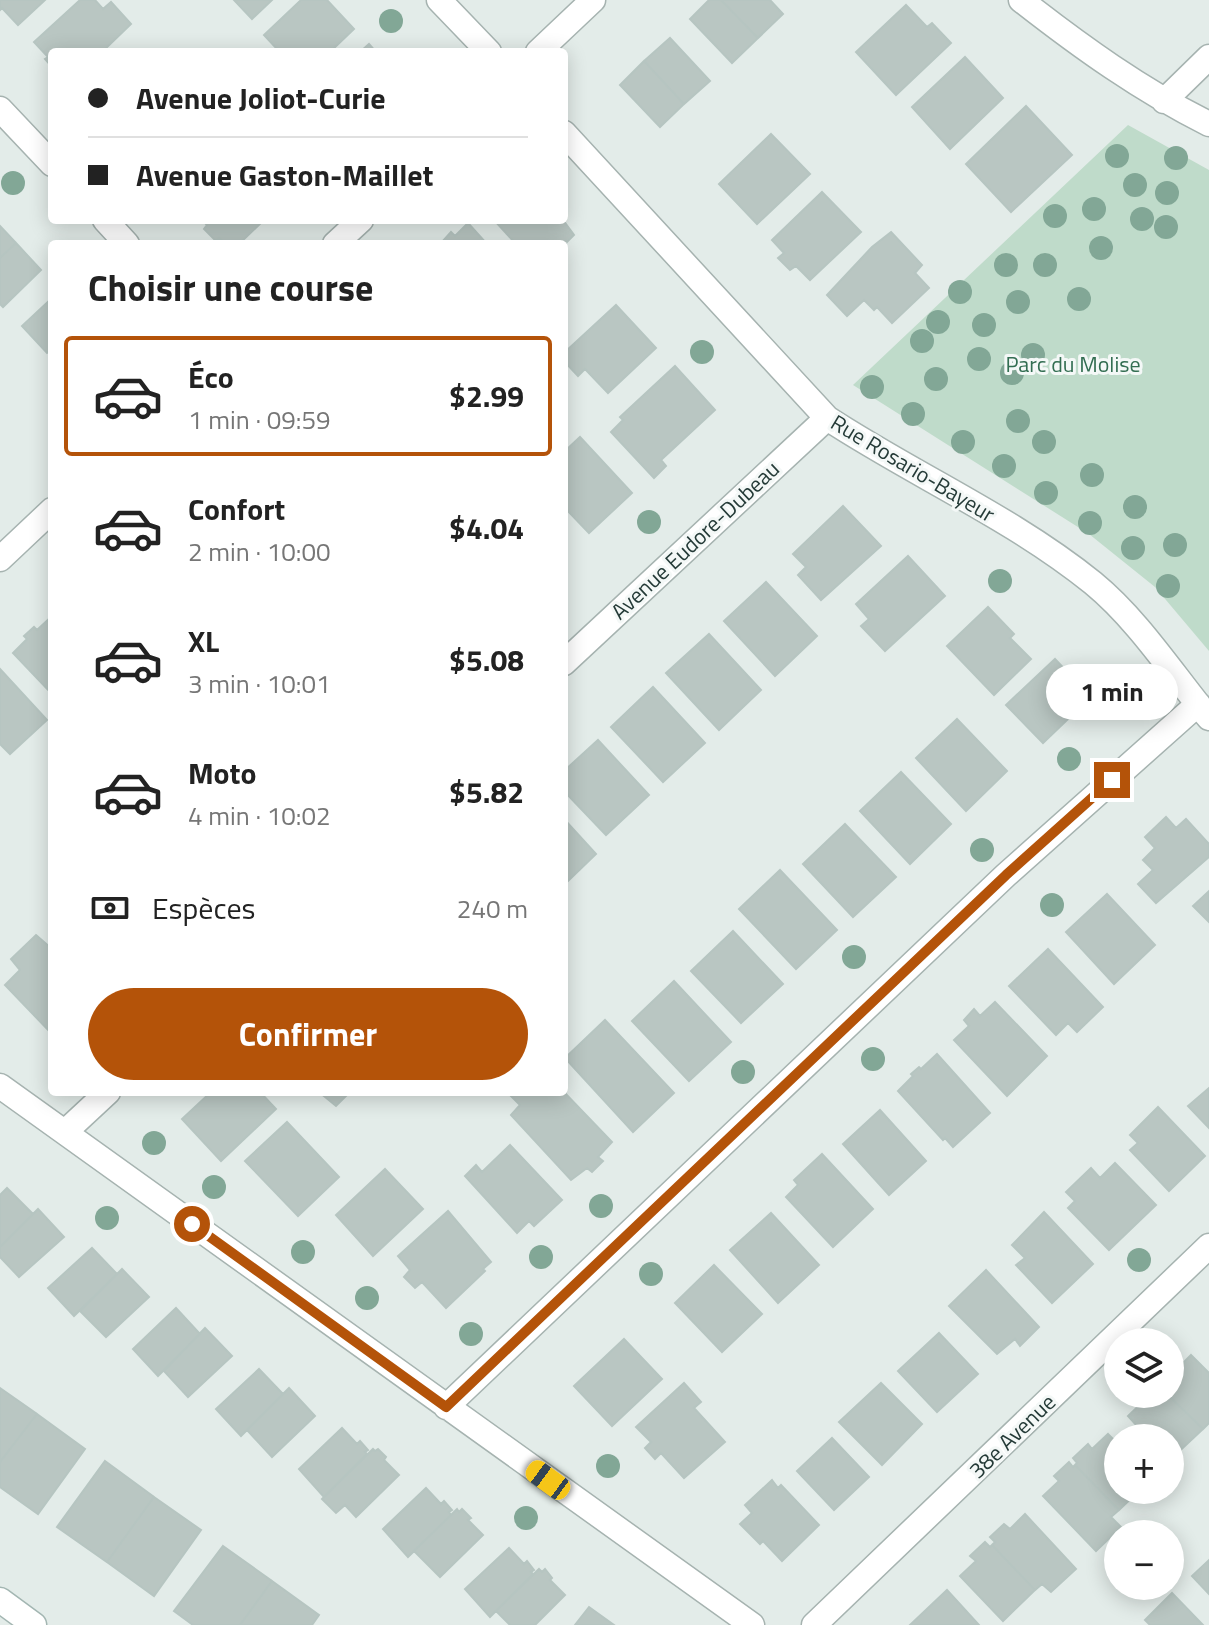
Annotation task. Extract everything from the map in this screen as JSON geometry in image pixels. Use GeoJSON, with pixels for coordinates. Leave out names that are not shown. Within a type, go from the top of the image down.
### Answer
{"type":"FeatureCollection","features":[{"type":"Feature","properties":{"kind":"street"},"geometry":{"type":"LineString","coordinates":[[439,0],[485,48]]}},
{"type":"Feature","properties":{"kind":"street"},"geometry":{"type":"LineString","coordinates":[[542,48],[593,0]]}},
{"type":"Feature","properties":{"kind":"street"},"geometry":{"type":"LineString","coordinates":[[1021,0],[1077,44],[1164,101],[1209,124]]}},
{"type":"Feature","properties":{"kind":"street"},"geometry":{"type":"LineString","coordinates":[[1164,101],[1209,57]]}},
{"type":"Feature","properties":{"kind":"street"},"geometry":{"type":"LineString","coordinates":[[0,109],[48,160]]}},
{"type":"Feature","properties":{"kind":"street","name":"Rue Rosario-Bayeur"},"geometry":{"type":"LineString","coordinates":[[568,137],[827,418],[1055,554],[1096,586],[1133,624],[1203,711]]}},
{"type":"Feature","properties":{"kind":"street"},"geometry":{"type":"LineString","coordinates":[[109,224],[123,240]]}},
{"type":"Feature","properties":{"kind":"street"},"geometry":{"type":"LineString","coordinates":[[339,240],[357,224]]}},
{"type":"Feature","properties":{"kind":"street","name":"Avenue Eudore-Dubeau"},"geometry":{"type":"LineString","coordinates":[[568,659],[827,418]]}},
{"type":"Feature","properties":{"kind":"street"},"geometry":{"type":"LineString","coordinates":[[0,559],[48,514]]}},
{"type":"Feature","properties":{"kind":"street"},"geometry":{"type":"LineString","coordinates":[[446,1407],[1006,875],[1203,711]]}},
{"type":"Feature","properties":{"kind":"street"},"geometry":{"type":"LineString","coordinates":[[0,1086],[752,1625]]}},
{"type":"Feature","properties":{"kind":"street"},"geometry":{"type":"LineString","coordinates":[[65,1132],[104,1096]]}},
{"type":"Feature","properties":{"kind":"street","name":"38e Avenue"},"geometry":{"type":"LineString","coordinates":[[814,1625],[1209,1246]]}},
{"type":"Feature","properties":{"kind":"street"},"geometry":{"type":"LineString","coordinates":[[0,1600],[34,1625]]}},
{"type":"Feature","properties":{"kind":"green space","name":"Parc du Molise"},"geometry":{"type":"Polygon","coordinates":[[[1128,125],[1209,170],[1209,651],[1155,587],[1089,534],[853,385],[1128,125]]]}},
{"type":"Feature","properties":{"kind":"building"},"geometry":{"type":"Polygon","coordinates":[[[0,0],[45,0],[18,25],[2,8],[0,10],[0,0]]]}},
{"type":"Feature","properties":{"kind":"building"},"geometry":{"type":"Polygon","coordinates":[[[80,0],[95,0],[103,9],[111,2],[131,24],[106,48],[48,48],[48,57],[34,42],[80,0]]]}},
{"type":"Feature","properties":{"kind":"building"},"geometry":{"type":"Polygon","coordinates":[[[234,0],[272,0],[252,19],[234,0]]]}},
{"type":"Feature","properties":{"kind":"building"},"geometry":{"type":"Polygon","coordinates":[[[301,0],[327,0],[354,29],[334,48],[276,48],[264,35],[301,0]]]}},
{"type":"Feature","properties":{"kind":"building"},"geometry":{"type":"Polygon","coordinates":[[[709,0],[721,0],[758,38],[732,63],[690,19],[709,0]]]}},
{"type":"Feature","properties":{"kind":"building"},"geometry":{"type":"Polygon","coordinates":[[[721,0],[770,0],[783,14],[758,38],[721,0]]]}},
{"type":"Feature","properties":{"kind":"building"},"geometry":{"type":"Polygon","coordinates":[[[906,5],[927,27],[932,23],[951,43],[896,95],[856,52],[906,5]]]}},
{"type":"Feature","properties":{"kind":"building"},"geometry":{"type":"Polygon","coordinates":[[[670,38],[710,81],[684,104],[644,61],[670,38]]]}},
{"type":"Feature","properties":{"kind":"building"},"geometry":{"type":"Polygon","coordinates":[[[965,57],[1003,98],[950,149],[912,107],[965,57]]]}},
{"type":"Feature","properties":{"kind":"building"},"geometry":{"type":"Polygon","coordinates":[[[644,61],[684,104],[660,127],[620,85],[644,61]]]}},
{"type":"Feature","properties":{"kind":"building"},"geometry":{"type":"Polygon","coordinates":[[[1026,106],[1072,155],[1011,212],[966,164],[1026,106]]]}},
{"type":"Feature","properties":{"kind":"building"},"geometry":{"type":"Polygon","coordinates":[[[771,134],[810,174],[757,224],[719,184],[771,134]]]}},
{"type":"Feature","properties":{"kind":"building"},"geometry":{"type":"Polygon","coordinates":[[[822,192],[861,232],[810,280],[796,266],[790,270],[778,258],[784,253],[772,240],[822,192]]]}},
{"type":"Feature","properties":{"kind":"building"},"geometry":{"type":"Polygon","coordinates":[[[260,224],[243,240],[215,240],[204,229],[207,225],[260,224]]]}},
{"type":"Feature","properties":{"kind":"building"},"geometry":{"type":"Polygon","coordinates":[[[469,224],[483,240],[444,240],[451,232],[455,236],[469,224]]]}},
{"type":"Feature","properties":{"kind":"building"},"geometry":{"type":"Polygon","coordinates":[[[498,224],[566,224],[574,235],[568,241],[512,240],[498,224]]]}},
{"type":"Feature","properties":{"kind":"building"},"geometry":{"type":"Polygon","coordinates":[[[0,226],[16,243],[0,258],[0,226]]]}},
{"type":"Feature","properties":{"kind":"building"},"geometry":{"type":"Polygon","coordinates":[[[891,232],[922,265],[915,273],[929,288],[892,323],[877,307],[874,310],[864,300],[847,316],[827,295],[872,247],[891,232]]]}},
{"type":"Feature","properties":{"kind":"building"},"geometry":{"type":"Polygon","coordinates":[[[16,243],[41,270],[3,307],[0,304],[0,258],[16,243]]]}},
{"type":"Feature","properties":{"kind":"building"},"geometry":{"type":"Polygon","coordinates":[[[48,302],[48,352],[47,353],[22,326],[48,302]]]}},
{"type":"Feature","properties":{"kind":"building"},"geometry":{"type":"Polygon","coordinates":[[[616,305],[656,348],[608,393],[585,369],[578,376],[568,365],[568,349],[616,305]]]}},
{"type":"Feature","properties":{"kind":"building"},"geometry":{"type":"Polygon","coordinates":[[[675,366],[715,410],[661,460],[666,466],[654,478],[611,432],[623,420],[620,417],[675,366]]]}},
{"type":"Feature","properties":{"kind":"building"},"geometry":{"type":"Polygon","coordinates":[[[580,437],[632,493],[589,533],[568,511],[568,448],[580,437]]]}},
{"type":"Feature","properties":{"kind":"building"},"geometry":{"type":"Polygon","coordinates":[[[843,506],[881,546],[821,600],[798,575],[806,567],[793,554],[843,506]]]}},
{"type":"Feature","properties":{"kind":"building"},"geometry":{"type":"Polygon","coordinates":[[[908,556],[945,596],[885,651],[861,626],[869,619],[856,604],[908,556]]]}},
{"type":"Feature","properties":{"kind":"building"},"geometry":{"type":"Polygon","coordinates":[[[766,582],[817,636],[775,676],[724,621],[766,582]]]}},
{"type":"Feature","properties":{"kind":"building"},"geometry":{"type":"Polygon","coordinates":[[[988,607],[1014,634],[1010,638],[1031,659],[994,695],[947,646],[988,607]]]}},
{"type":"Feature","properties":{"kind":"building"},"geometry":{"type":"Polygon","coordinates":[[[48,620],[48,690],[13,653],[27,639],[24,636],[34,627],[37,630],[48,620]]]}},
{"type":"Feature","properties":{"kind":"building"},"geometry":{"type":"Polygon","coordinates":[[[709,634],[761,690],[719,730],[666,673],[709,634]]]}},
{"type":"Feature","properties":{"kind":"building"},"geometry":{"type":"Polygon","coordinates":[[[1055,659],[1091,697],[1043,743],[1006,705],[1055,659]]]}},
{"type":"Feature","properties":{"kind":"building"},"geometry":{"type":"Polygon","coordinates":[[[0,669],[47,720],[10,754],[0,744],[0,669]]]}},
{"type":"Feature","properties":{"kind":"building"},"geometry":{"type":"Polygon","coordinates":[[[653,687],[705,743],[663,782],[611,727],[653,687]]]}},
{"type":"Feature","properties":{"kind":"building"},"geometry":{"type":"Polygon","coordinates":[[[957,719],[1007,771],[966,811],[916,758],[957,719]]]}},
{"type":"Feature","properties":{"kind":"building"},"geometry":{"type":"Polygon","coordinates":[[[598,740],[649,795],[606,835],[568,795],[568,767],[598,740]]]}},
{"type":"Feature","properties":{"kind":"building"},"geometry":{"type":"Polygon","coordinates":[[[901,772],[951,824],[910,864],[860,811],[901,772]]]}},
{"type":"Feature","properties":{"kind":"building"},"geometry":{"type":"Polygon","coordinates":[[[1166,817],[1176,828],[1186,819],[1209,844],[1209,857],[1156,903],[1138,884],[1153,870],[1143,860],[1155,848],[1145,837],[1166,817]]]}},
{"type":"Feature","properties":{"kind":"building"},"geometry":{"type":"Polygon","coordinates":[[[568,823],[596,854],[568,881],[568,823]]]}},
{"type":"Feature","properties":{"kind":"building"},"geometry":{"type":"Polygon","coordinates":[[[845,824],[896,877],[853,917],[803,864],[845,824]]]}},
{"type":"Feature","properties":{"kind":"building"},"geometry":{"type":"Polygon","coordinates":[[[780,870],[837,930],[796,969],[739,909],[780,870]]]}},
{"type":"Feature","properties":{"kind":"building"},"geometry":{"type":"Polygon","coordinates":[[[1209,891],[1209,922],[1193,906],[1209,891]]]}},
{"type":"Feature","properties":{"kind":"building"},"geometry":{"type":"Polygon","coordinates":[[[1107,894],[1155,945],[1114,984],[1066,932],[1107,894]]]}},
{"type":"Feature","properties":{"kind":"building"},"geometry":{"type":"Polygon","coordinates":[[[733,931],[783,984],[741,1023],[691,971],[733,931]]]}},
{"type":"Feature","properties":{"kind":"building"},"geometry":{"type":"Polygon","coordinates":[[[36,935],[48,946],[48,1030],[5,985],[20,970],[11,959],[36,935]]]}},
{"type":"Feature","properties":{"kind":"building"},"geometry":{"type":"Polygon","coordinates":[[[1048,949],[1103,1007],[1077,1032],[1068,1023],[1056,1035],[1009,986],[1048,949]]]}},
{"type":"Feature","properties":{"kind":"building"},"geometry":{"type":"Polygon","coordinates":[[[674,981],[731,1042],[689,1081],[632,1021],[674,981]]]}},
{"type":"Feature","properties":{"kind":"building"},"geometry":{"type":"Polygon","coordinates":[[[995,1002],[1047,1056],[1007,1096],[954,1040],[969,1026],[964,1020],[974,1009],[980,1016],[995,1002]]]}},
{"type":"Feature","properties":{"kind":"building"},"geometry":{"type":"Polygon","coordinates":[[[605,1020],[674,1093],[633,1132],[568,1061],[568,1055],[605,1020]]]}},
{"type":"Feature","properties":{"kind":"building"},"geometry":{"type":"Polygon","coordinates":[[[937,1054],[990,1113],[953,1147],[898,1091],[913,1076],[911,1074],[937,1054]]]}},
{"type":"Feature","properties":{"kind":"building"},"geometry":{"type":"Polygon","coordinates":[[[1209,1088],[1209,1128],[1188,1106],[1209,1088]]]}},
{"type":"Feature","properties":{"kind":"building"},"geometry":{"type":"Polygon","coordinates":[[[207,1096],[264,1096],[276,1109],[221,1161],[182,1119],[207,1096]]]}},
{"type":"Feature","properties":{"kind":"building"},"geometry":{"type":"Polygon","coordinates":[[[324,1096],[346,1096],[336,1106],[324,1096]]]}},
{"type":"Feature","properties":{"kind":"building"},"geometry":{"type":"Polygon","coordinates":[[[511,1096],[568,1096],[612,1142],[598,1157],[603,1161],[592,1172],[587,1168],[571,1180],[511,1115],[520,1105],[511,1096]]]}},
{"type":"Feature","properties":{"kind":"building"},"geometry":{"type":"Polygon","coordinates":[[[1158,1107],[1205,1156],[1169,1191],[1130,1150],[1138,1143],[1130,1135],[1158,1107]]]}},
{"type":"Feature","properties":{"kind":"building"},"geometry":{"type":"Polygon","coordinates":[[[880,1110],[926,1161],[889,1195],[843,1144],[880,1110]]]}},
{"type":"Feature","properties":{"kind":"building"},"geometry":{"type":"Polygon","coordinates":[[[287,1122],[339,1177],[298,1216],[245,1161],[287,1122]]]}},
{"type":"Feature","properties":{"kind":"building"},"geometry":{"type":"Polygon","coordinates":[[[510,1145],[562,1200],[534,1226],[529,1221],[517,1233],[465,1176],[476,1165],[482,1172],[510,1145]]]}},
{"type":"Feature","properties":{"kind":"building"},"geometry":{"type":"Polygon","coordinates":[[[822,1154],[873,1209],[833,1247],[786,1197],[798,1185],[794,1180],[822,1154]]]}},
{"type":"Feature","properties":{"kind":"building"},"geometry":{"type":"Polygon","coordinates":[[[1115,1163],[1156,1205],[1109,1250],[1068,1208],[1075,1201],[1066,1192],[1091,1168],[1100,1178],[1115,1163]]]}},
{"type":"Feature","properties":{"kind":"building"},"geometry":{"type":"Polygon","coordinates":[[[385,1169],[423,1209],[373,1256],[336,1215],[385,1169]]]}},
{"type":"Feature","properties":{"kind":"building"},"geometry":{"type":"Polygon","coordinates":[[[7,1188],[33,1214],[0,1247],[0,1195],[7,1188]]]}},
{"type":"Feature","properties":{"kind":"building"},"geometry":{"type":"Polygon","coordinates":[[[38,1209],[64,1237],[19,1277],[0,1257],[0,1247],[38,1209]]]}},
{"type":"Feature","properties":{"kind":"building"},"geometry":{"type":"Polygon","coordinates":[[[448,1211],[491,1262],[446,1308],[422,1282],[415,1288],[404,1277],[410,1270],[398,1256],[448,1211]]]}},
{"type":"Feature","properties":{"kind":"building"},"geometry":{"type":"Polygon","coordinates":[[[1044,1212],[1093,1264],[1052,1303],[1016,1265],[1025,1258],[1012,1245],[1044,1212]]]}},
{"type":"Feature","properties":{"kind":"building"},"geometry":{"type":"Polygon","coordinates":[[[771,1213],[819,1265],[778,1303],[730,1250],[771,1213]]]}},
{"type":"Feature","properties":{"kind":"building"},"geometry":{"type":"Polygon","coordinates":[[[92,1248],[117,1274],[74,1316],[48,1288],[92,1248]]]}},
{"type":"Feature","properties":{"kind":"building"},"geometry":{"type":"Polygon","coordinates":[[[714,1265],[762,1314],[722,1352],[675,1303],[714,1265]]]}},
{"type":"Feature","properties":{"kind":"building"},"geometry":{"type":"Polygon","coordinates":[[[122,1269],[149,1297],[106,1337],[80,1311],[122,1269]]]}},
{"type":"Feature","properties":{"kind":"building"},"geometry":{"type":"Polygon","coordinates":[[[986,1270],[1039,1327],[1020,1346],[1015,1339],[997,1354],[949,1306],[986,1270]]]}},
{"type":"Feature","properties":{"kind":"building"},"geometry":{"type":"Polygon","coordinates":[[[176,1308],[200,1334],[158,1376],[133,1349],[176,1308]]]}},
{"type":"Feature","properties":{"kind":"building"},"geometry":{"type":"Polygon","coordinates":[[[205,1328],[232,1356],[188,1397],[164,1371],[205,1328]]]}},
{"type":"Feature","properties":{"kind":"building"},"geometry":{"type":"Polygon","coordinates":[[[939,1333],[978,1374],[937,1412],[898,1371],[939,1333]]]}},
{"type":"Feature","properties":{"kind":"building"},"geometry":{"type":"Polygon","coordinates":[[[624,1339],[662,1379],[612,1426],[574,1386],[624,1339]]]}},
{"type":"Feature","properties":{"kind":"building"},"geometry":{"type":"Polygon","coordinates":[[[1191,1355],[1209,1373],[1209,1423],[1203,1429],[1181,1408],[1184,1408],[1184,1362],[1191,1355]]]}},
{"type":"Feature","properties":{"kind":"building"},"geometry":{"type":"Polygon","coordinates":[[[259,1369],[283,1394],[241,1436],[216,1409],[259,1369]]]}},
{"type":"Feature","properties":{"kind":"building"},"geometry":{"type":"Polygon","coordinates":[[[684,1383],[701,1402],[694,1408],[725,1442],[684,1478],[661,1453],[655,1459],[645,1448],[651,1442],[636,1427],[684,1383]]]}},
{"type":"Feature","properties":{"kind":"building"},"geometry":{"type":"Polygon","coordinates":[[[881,1383],[922,1424],[882,1465],[839,1422],[881,1383]]]}},
{"type":"Feature","properties":{"kind":"building"},"geometry":{"type":"Polygon","coordinates":[[[0,1388],[37,1414],[0,1462],[0,1388]]]}},
{"type":"Feature","properties":{"kind":"building"},"geometry":{"type":"Polygon","coordinates":[[[289,1388],[315,1416],[272,1457],[247,1430],[289,1388]]]}},
{"type":"Feature","properties":{"kind":"building"},"geometry":{"type":"Polygon","coordinates":[[[1136,1408],[1181,1408],[1203,1429],[1184,1447],[1184,1424],[1135,1424],[1128,1416],[1136,1408]]]}},
{"type":"Feature","properties":{"kind":"building"},"geometry":{"type":"Polygon","coordinates":[[[37,1414],[85,1449],[38,1514],[0,1487],[0,1462],[37,1414]]]}},
{"type":"Feature","properties":{"kind":"building"},"geometry":{"type":"Polygon","coordinates":[[[342,1428],[357,1444],[360,1441],[368,1450],[365,1452],[367,1454],[324,1497],[299,1469],[342,1428]]]}},
{"type":"Feature","properties":{"kind":"building"},"geometry":{"type":"Polygon","coordinates":[[[832,1438],[869,1477],[834,1510],[797,1471],[832,1438]]]}},
{"type":"Feature","properties":{"kind":"building"},"geometry":{"type":"Polygon","coordinates":[[[1104,1438],[1104,1495],[1075,1465],[1077,1463],[1073,1458],[1088,1444],[1092,1449],[1104,1438]]]}},
{"type":"Feature","properties":{"kind":"building"},"geometry":{"type":"Polygon","coordinates":[[[373,1449],[378,1449],[386,1457],[384,1460],[399,1475],[356,1517],[345,1505],[336,1513],[322,1499],[373,1449]]]}},
{"type":"Feature","properties":{"kind":"building"},"geometry":{"type":"Polygon","coordinates":[[[105,1461],[154,1497],[107,1562],[57,1527],[105,1461]]]}},
{"type":"Feature","properties":{"kind":"building"},"geometry":{"type":"Polygon","coordinates":[[[1069,1462],[1073,1467],[1075,1465],[1104,1495],[1104,1504],[1113,1504],[1119,1510],[1111,1517],[1114,1520],[1104,1520],[1104,1543],[1096,1551],[1043,1496],[1059,1481],[1054,1476],[1069,1462]]]}},
{"type":"Feature","properties":{"kind":"building"},"geometry":{"type":"Polygon","coordinates":[[[772,1480],[778,1488],[781,1485],[819,1525],[782,1561],[763,1541],[760,1544],[740,1524],[752,1513],[745,1505],[772,1480]]]}},
{"type":"Feature","properties":{"kind":"building"},"geometry":{"type":"Polygon","coordinates":[[[426,1488],[441,1504],[444,1501],[452,1510],[449,1512],[451,1515],[408,1557],[383,1529],[426,1488]]]}},
{"type":"Feature","properties":{"kind":"building"},"geometry":{"type":"Polygon","coordinates":[[[154,1497],[201,1530],[154,1596],[107,1562],[154,1497]]]}},
{"type":"Feature","properties":{"kind":"building"},"geometry":{"type":"Polygon","coordinates":[[[457,1509],[459,1512],[462,1509],[471,1518],[468,1520],[483,1535],[440,1577],[414,1551],[457,1509]]]}},
{"type":"Feature","properties":{"kind":"building"},"geometry":{"type":"Polygon","coordinates":[[[1025,1514],[1076,1569],[1051,1592],[1042,1584],[1035,1590],[992,1545],[995,1542],[990,1537],[1004,1524],[1010,1529],[1025,1514]]]}},
{"type":"Feature","properties":{"kind":"building"},"geometry":{"type":"Polygon","coordinates":[[[985,1542],[990,1547],[992,1545],[1035,1590],[1003,1621],[960,1576],[976,1561],[970,1556],[985,1542]]]}},
{"type":"Feature","properties":{"kind":"building"},"geometry":{"type":"Polygon","coordinates":[[[223,1546],[272,1581],[240,1625],[193,1625],[174,1611],[223,1546]]]}},
{"type":"Feature","properties":{"kind":"building"},"geometry":{"type":"Polygon","coordinates":[[[509,1548],[524,1564],[527,1561],[534,1570],[531,1572],[533,1574],[490,1617],[465,1589],[509,1548]]]}},
{"type":"Feature","properties":{"kind":"building"},"geometry":{"type":"Polygon","coordinates":[[[1209,1560],[1209,1594],[1192,1576],[1209,1560]]]}},
{"type":"Feature","properties":{"kind":"building"},"geometry":{"type":"Polygon","coordinates":[[[539,1569],[542,1572],[545,1569],[552,1578],[550,1580],[565,1595],[535,1625],[510,1625],[496,1611],[539,1569]]]}},
{"type":"Feature","properties":{"kind":"building"},"geometry":{"type":"Polygon","coordinates":[[[272,1581],[319,1615],[312,1625],[240,1625],[272,1581]]]}},
{"type":"Feature","properties":{"kind":"building"},"geometry":{"type":"Polygon","coordinates":[[[947,1590],[979,1625],[910,1625],[947,1590]]]}},
{"type":"Feature","properties":{"kind":"building"},"geometry":{"type":"Polygon","coordinates":[[[1165,1600],[1179,1600],[1203,1625],[1150,1625],[1145,1620],[1165,1600]]]}},
{"type":"Feature","properties":{"kind":"building"},"geometry":{"type":"Polygon","coordinates":[[[589,1607],[614,1625],[575,1625],[589,1607]]]}},
{"type":"Feature","properties":{"kind":"route"},"geometry":{"type":"LineString","coordinates":[[192,1224],[446,1407],[1006,875],[1112,780]]}}]}
